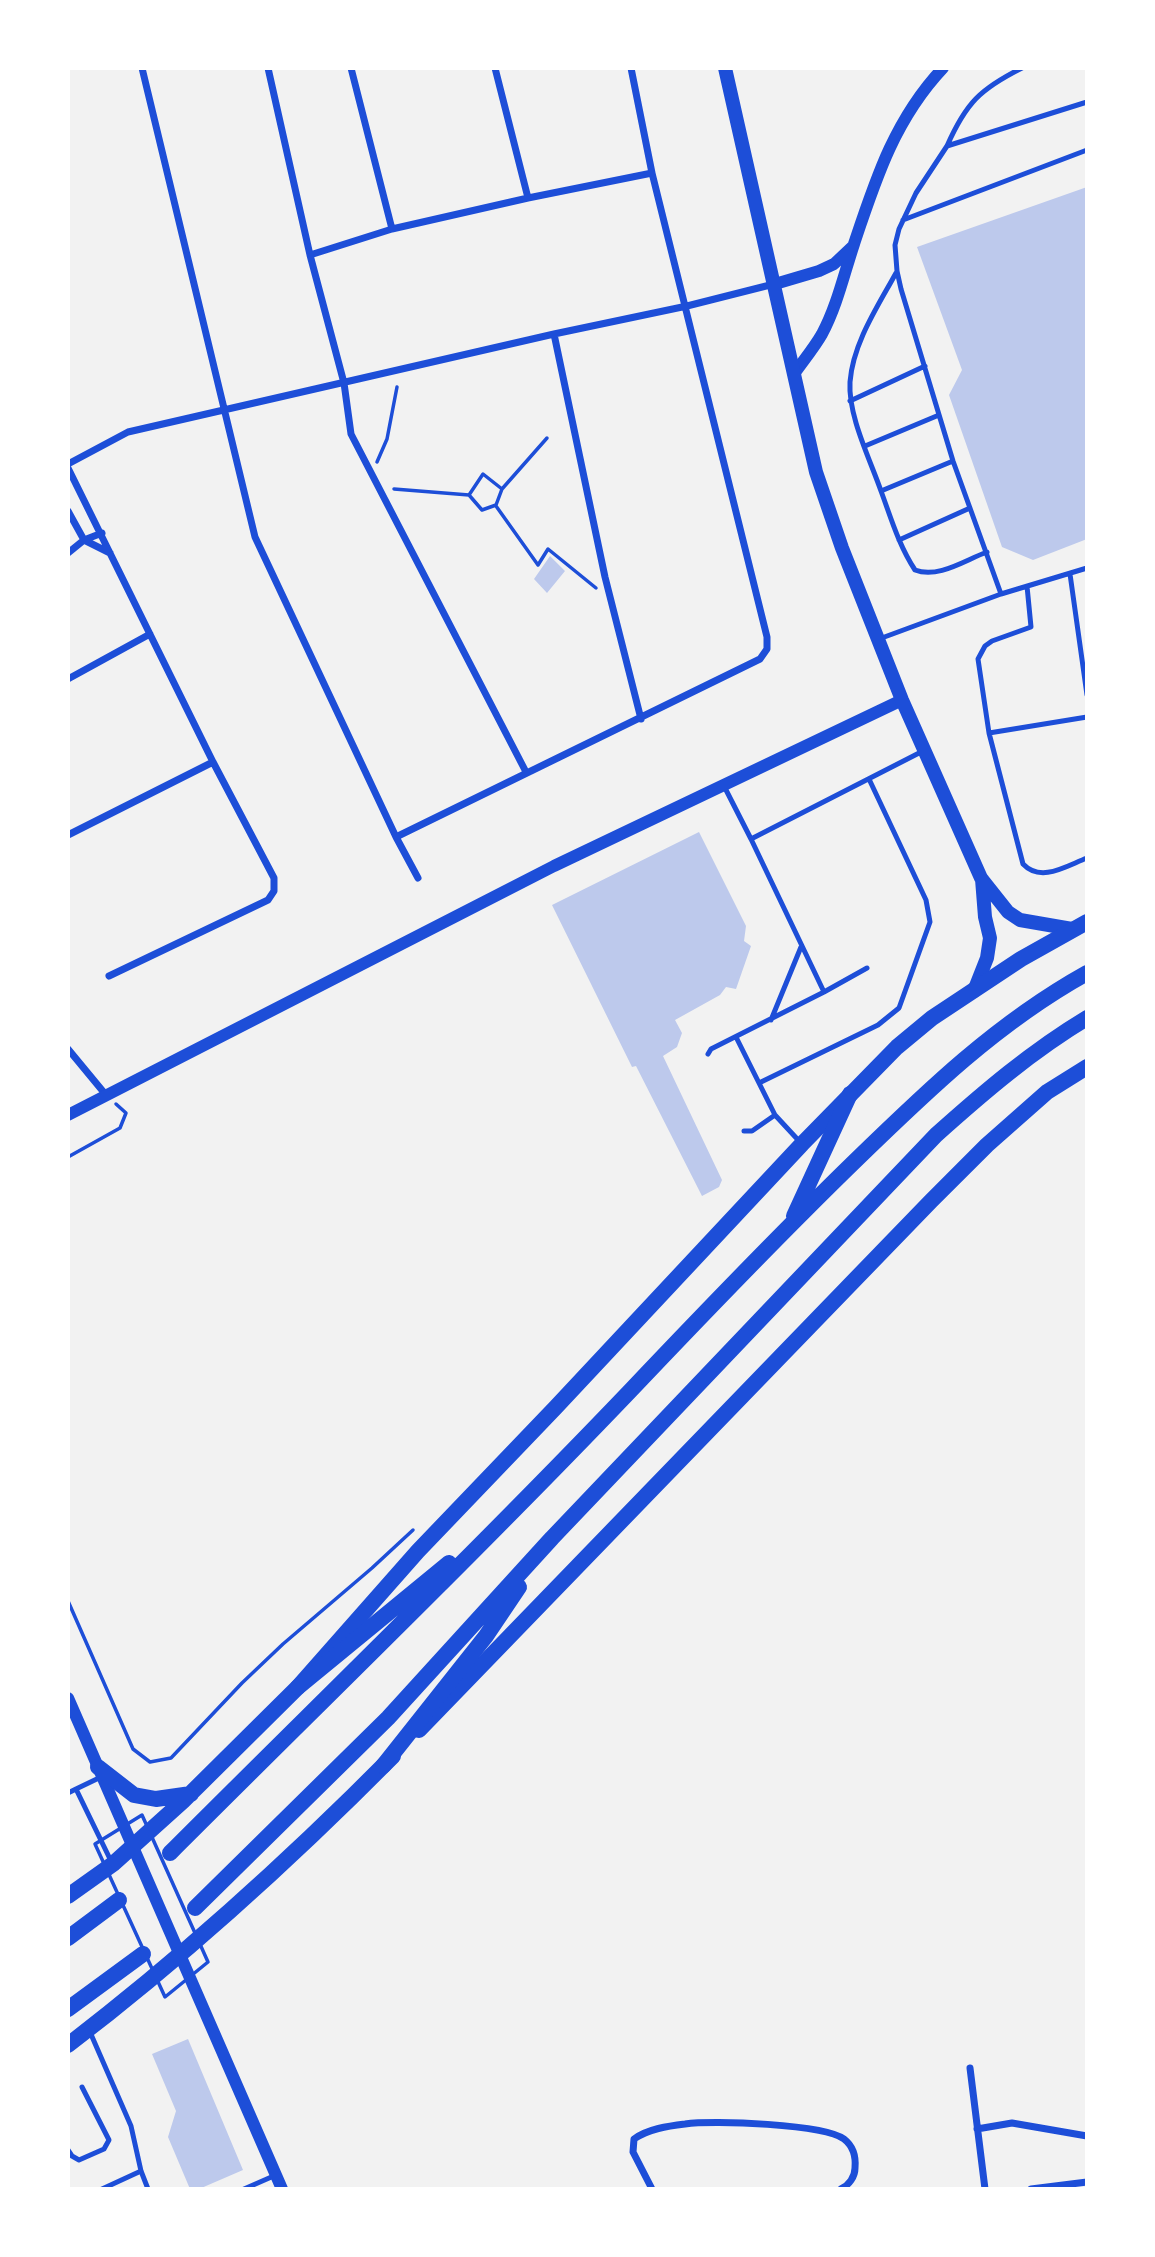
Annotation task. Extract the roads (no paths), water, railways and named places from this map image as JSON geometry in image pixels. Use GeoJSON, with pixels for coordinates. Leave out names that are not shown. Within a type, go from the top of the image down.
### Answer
{"type":"FeatureCollection","features":[{"type":"Feature","properties":{"kind":"main road"},"geometry":{"type":"LineString","coordinates":[[725,68],[816,472],[923,751],[981,878],[1008,912],[1020,920],[1079,925]]}},
{"type":"Feature","properties":{"kind":"main road"},"geometry":{"type":"LineString","coordinates":[[974,991],[987,958],[989,938],[981,878]]}},
{"type":"Feature","properties":{"kind":"main road"},"geometry":{"type":"LineString","coordinates":[[68,1896],[132,1848],[191,1794],[298,1687],[418,1551],[802,1144],[897,1048],[932,1018],[1021,959],[1079,925]]}},
{"type":"Feature","properties":{"kind":"main road"},"geometry":{"type":"LineString","coordinates":[[170,1853],[522,1504],[790,1225],[928,1090],[981,1044],[1048,995],[1087,973]]}},
{"type":"Feature","properties":{"kind":"main road"},"geometry":{"type":"LineString","coordinates":[[195,1908],[388,1718],[552,1538],[936,1135],[997,1080],[1061,1033],[1087,1018]]}},
{"type":"Feature","properties":{"kind":"main road"},"geometry":{"type":"LineString","coordinates":[[68,2045],[180,1956],[337,1812],[503,1644],[931,1200],[1047,1092],[1087,1067]]}},
{"type":"Feature","properties":{"kind":"main road"},"geometry":{"type":"LineString","coordinates":[[790,1225],[850,1094]]}},
{"type":"Feature","properties":{"kind":"main road"},"geometry":{"type":"LineString","coordinates":[[298,1687],[522,1504]]}},
{"type":"Feature","properties":{"kind":"main road"},"geometry":{"type":"LineString","coordinates":[[383,1766],[486,1636],[552,1538]]}},
{"type":"Feature","properties":{"kind":"main road"},"geometry":{"type":"LineString","coordinates":[[100,1772],[134,1795],[156,1799],[191,1794]]}},
{"type":"Feature","properties":{"kind":"main road"},"geometry":{"type":"LineString","coordinates":[[68,1938],[119,1900]]}},
{"type":"Feature","properties":{"kind":"main road"},"geometry":{"type":"LineString","coordinates":[[68,2009],[143,1954]]}},
{"type":"Feature","properties":{"kind":"street"},"geometry":{"type":"LineString","coordinates":[[142,68],[255,537],[396,837],[418,878]]}},
{"type":"Feature","properties":{"kind":"street"},"geometry":{"type":"LineString","coordinates":[[268,68],[310,255],[344,383],[351,434],[526,772]]}},
{"type":"Feature","properties":{"kind":"street"},"geometry":{"type":"LineString","coordinates":[[351,68],[392,229]]}},
{"type":"Feature","properties":{"kind":"street"},"geometry":{"type":"LineString","coordinates":[[495,68],[528,198]]}},
{"type":"Feature","properties":{"kind":"street"},"geometry":{"type":"LineString","coordinates":[[396,837],[526,772],[641,719],[765,655],[768,644],[653,173],[631,68]]}},
{"type":"Feature","properties":{"kind":"street"},"geometry":{"type":"LineString","coordinates":[[794,374],[821,335],[841,291],[854,244],[897,131],[907,112],[943,68]]}},
{"type":"Feature","properties":{"kind":"street"},"geometry":{"type":"LineString","coordinates":[[310,255],[392,229],[653,173]]}},
{"type":"Feature","properties":{"kind":"street"},"geometry":{"type":"LineString","coordinates":[[109,976],[268,900],[275,887],[274,878],[213,762],[68,466],[128,432],[775,284],[834,264],[854,244]]}},
{"type":"Feature","properties":{"kind":"street"},"geometry":{"type":"LineString","coordinates":[[554,334],[611,601],[641,719]]}},
{"type":"Feature","properties":{"kind":"street"},"geometry":{"type":"LineString","coordinates":[[68,511],[84,540],[110,553]]}},
{"type":"Feature","properties":{"kind":"street"},"geometry":{"type":"LineString","coordinates":[[68,553],[84,540],[102,533]]}},
{"type":"Feature","properties":{"kind":"street"},"geometry":{"type":"LineString","coordinates":[[68,679],[150,634]]}},
{"type":"Feature","properties":{"kind":"street"},"geometry":{"type":"LineString","coordinates":[[68,1115],[554,866],[902,700]]}},
{"type":"Feature","properties":{"kind":"street"},"geometry":{"type":"LineString","coordinates":[[68,835],[213,762]]}},
{"type":"Feature","properties":{"kind":"street"},"geometry":{"type":"LineString","coordinates":[[68,1049],[106,1095]]}},
{"type":"Feature","properties":{"kind":"street"},"geometry":{"type":"LineString","coordinates":[[68,1698],[282,2189]]}},
{"type":"Feature","properties":{"kind":"street"},"geometry":{"type":"LineString","coordinates":[[970,2068],[985,2189]]}},
{"type":"Feature","properties":{"kind":"street"},"geometry":{"type":"LineString","coordinates":[[652,2189],[633,2152],[634,2139],[642,2134],[686,2124],[728,2123],[818,2130],[842,2137],[852,2148],[856,2166],[851,2181],[841,2189]]}},
{"type":"Feature","properties":{"kind":"street"},"geometry":{"type":"LineString","coordinates":[[977,2129],[1012,2123],[1087,2136]]}},
{"type":"Feature","properties":{"kind":"street"},"geometry":{"type":"LineString","coordinates":[[1031,2189],[1087,2182]]}},
{"type":"Feature","properties":{"kind":"lane"},"geometry":{"type":"LineString","coordinates":[[1001,594],[939,415],[897,271],[895,245],[899,229],[916,193],[947,146],[959,120],[987,88],[1022,68]]}},
{"type":"Feature","properties":{"kind":"lane"},"geometry":{"type":"LineString","coordinates":[[947,146],[1087,102]]}},
{"type":"Feature","properties":{"kind":"lane"},"geometry":{"type":"LineString","coordinates":[[903,220],[1087,150]]}},
{"type":"Feature","properties":{"kind":"lane"},"geometry":{"type":"LineString","coordinates":[[897,271],[873,315],[855,357],[850,382],[850,401],[899,540],[915,570],[923,573],[938,572],[986,552]]}},
{"type":"Feature","properties":{"kind":"lane"},"geometry":{"type":"LineString","coordinates":[[850,401],[925,366]]}},
{"type":"Feature","properties":{"kind":"lane"},"geometry":{"type":"LineString","coordinates":[[865,446],[939,415]]}},
{"type":"Feature","properties":{"kind":"lane"},"geometry":{"type":"LineString","coordinates":[[881,491],[953,461]]}},
{"type":"Feature","properties":{"kind":"lane"},"geometry":{"type":"LineString","coordinates":[[899,540],[971,508]]}},
{"type":"Feature","properties":{"kind":"lane"},"geometry":{"type":"LineString","coordinates":[[878,639],[1001,594],[1087,568]]}},
{"type":"Feature","properties":{"kind":"lane"},"geometry":{"type":"LineString","coordinates":[[1070,574],[1087,695]]}},
{"type":"Feature","properties":{"kind":"lane"},"geometry":{"type":"LineString","coordinates":[[1027,586],[1031,628],[992,641],[985,646],[978,659],[989,733],[1023,864],[1035,873],[1046,874],[1087,858]]}},
{"type":"Feature","properties":{"kind":"lane"},"geometry":{"type":"LineString","coordinates":[[989,733],[1087,717]]}},
{"type":"Feature","properties":{"kind":"lane"},"geometry":{"type":"LineString","coordinates":[[751,839],[923,751]]}},
{"type":"Feature","properties":{"kind":"lane"},"geometry":{"type":"LineString","coordinates":[[759,1083],[878,1025],[892,1015],[899,1008],[918,956],[930,922],[926,900],[869,779]]}},
{"type":"Feature","properties":{"kind":"lane"},"geometry":{"type":"LineString","coordinates":[[724,786],[824,992]]}},
{"type":"Feature","properties":{"kind":"lane"},"geometry":{"type":"LineString","coordinates":[[771,1020],[801,947]]}},
{"type":"Feature","properties":{"kind":"lane"},"geometry":{"type":"LineString","coordinates":[[708,1054],[711,1049],[867,968]]}},
{"type":"Feature","properties":{"kind":"lane"},"geometry":{"type":"LineString","coordinates":[[736,1037],[775,1115],[802,1144]]}},
{"type":"Feature","properties":{"kind":"lane"},"geometry":{"type":"LineString","coordinates":[[744,1131],[752,1131],[775,1115]]}},
{"type":"Feature","properties":{"kind":"lane"},"geometry":{"type":"LineString","coordinates":[[68,1793],[100,1772]]}},
{"type":"Feature","properties":{"kind":"lane"},"geometry":{"type":"LineString","coordinates":[[76,1789],[110,1866]]}},
{"type":"Feature","properties":{"kind":"lane"},"geometry":{"type":"LineString","coordinates":[[89,2029],[131,2126],[148,2189]]}},
{"type":"Feature","properties":{"kind":"lane"},"geometry":{"type":"LineString","coordinates":[[68,2150],[79,2160],[104,2149],[109,2140],[82,2087]]}},
{"type":"Feature","properties":{"kind":"lane"},"geometry":{"type":"LineString","coordinates":[[102,2189],[141,2171]]}},
{"type":"Feature","properties":{"kind":"lane"},"geometry":{"type":"LineString","coordinates":[[244,2189],[276,2175]]}}]}
